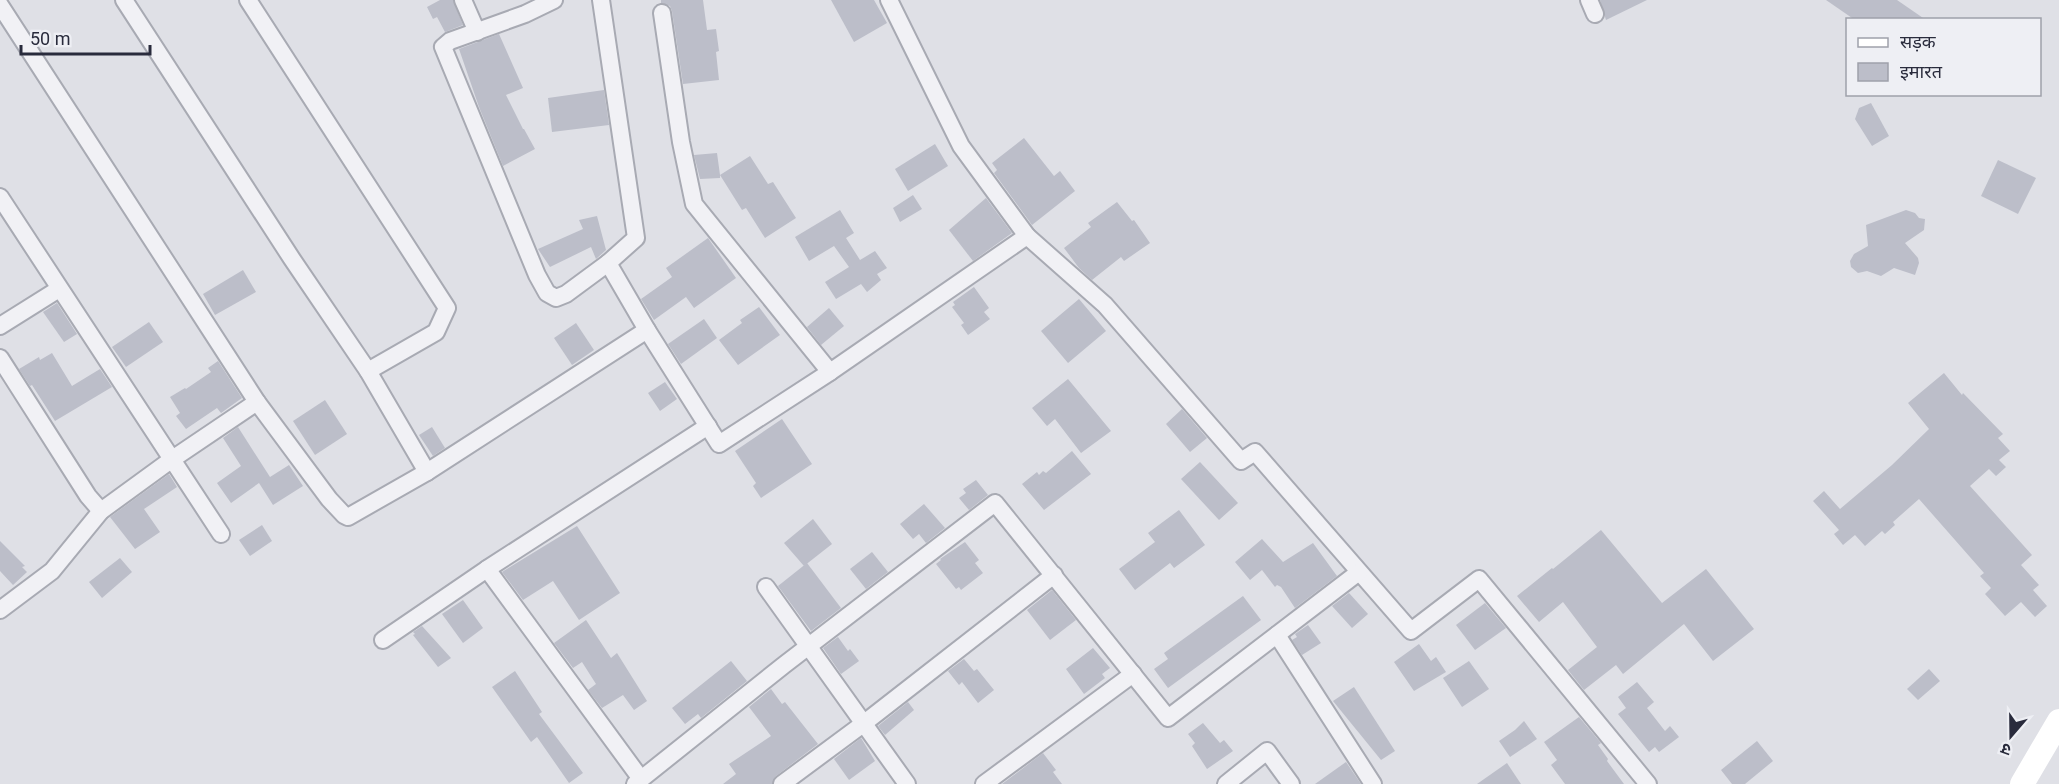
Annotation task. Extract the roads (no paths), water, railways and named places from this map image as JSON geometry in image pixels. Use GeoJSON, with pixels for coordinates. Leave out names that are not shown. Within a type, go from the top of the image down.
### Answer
{"type":"FeatureCollection","features":[{"type":"Feature","properties":{"kind":"main road"},"geometry":{"type":"LineString","coordinates":[[2022,784],[2059,721]]}},
{"type":"Feature","properties":{"kind":"street"},"geometry":{"type":"LineString","coordinates":[[124,0],[292,259],[368,371],[427,472]]}},
{"type":"Feature","properties":{"kind":"street"},"geometry":{"type":"LineString","coordinates":[[248,0],[447,308],[436,332],[368,371]]}},
{"type":"Feature","properties":{"kind":"street"},"geometry":{"type":"LineString","coordinates":[[463,0],[477,32]]}},
{"type":"Feature","properties":{"kind":"street"},"geometry":{"type":"LineString","coordinates":[[554,0],[525,14],[450,41],[442,47],[537,275],[547,293],[556,298],[566,294],[608,263],[636,238],[601,0]]}},
{"type":"Feature","properties":{"kind":"street"},"geometry":{"type":"LineString","coordinates":[[889,0],[961,146],[1027,236],[1106,304],[1240,461],[1255,452],[1411,631],[1479,579],[1648,784]]}},
{"type":"Feature","properties":{"kind":"street"},"geometry":{"type":"LineString","coordinates":[[0,5],[257,402],[329,499],[344,515],[348,517],[362,510],[427,472],[647,330]]}},
{"type":"Feature","properties":{"kind":"street"},"geometry":{"type":"LineString","coordinates":[[662,13],[681,142],[694,204],[830,372]]}},
{"type":"Feature","properties":{"kind":"street"},"geometry":{"type":"LineString","coordinates":[[0,197],[220,534]]}},
{"type":"Feature","properties":{"kind":"street"},"geometry":{"type":"LineString","coordinates":[[608,263],[719,444],[830,372],[1027,236]]}},
{"type":"Feature","properties":{"kind":"street"},"geometry":{"type":"LineString","coordinates":[[0,326],[59,289]]}},
{"type":"Feature","properties":{"kind":"street"},"geometry":{"type":"LineString","coordinates":[[0,358],[88,496],[101,511]]}},
{"type":"Feature","properties":{"kind":"street"},"geometry":{"type":"LineString","coordinates":[[0,610],[52,571],[101,511],[257,402]]}},
{"type":"Feature","properties":{"kind":"street"},"geometry":{"type":"LineString","coordinates":[[383,640],[487,569],[708,426]]}},
{"type":"Feature","properties":{"kind":"street"},"geometry":{"type":"LineString","coordinates":[[487,569],[638,782],[808,646],[995,503],[1168,717],[1359,572]]}},
{"type":"Feature","properties":{"kind":"street"},"geometry":{"type":"LineString","coordinates":[[782,784],[1054,575]]}},
{"type":"Feature","properties":{"kind":"street"},"geometry":{"type":"LineString","coordinates":[[766,587],[907,784]]}},
{"type":"Feature","properties":{"kind":"street"},"geometry":{"type":"LineString","coordinates":[[1276,635],[1373,784]]}},
{"type":"Feature","properties":{"kind":"street"},"geometry":{"type":"LineString","coordinates":[[984,784],[1133,674]]}},
{"type":"Feature","properties":{"kind":"street"},"geometry":{"type":"LineString","coordinates":[[1226,784],[1267,751],[1291,784]]}}]}
